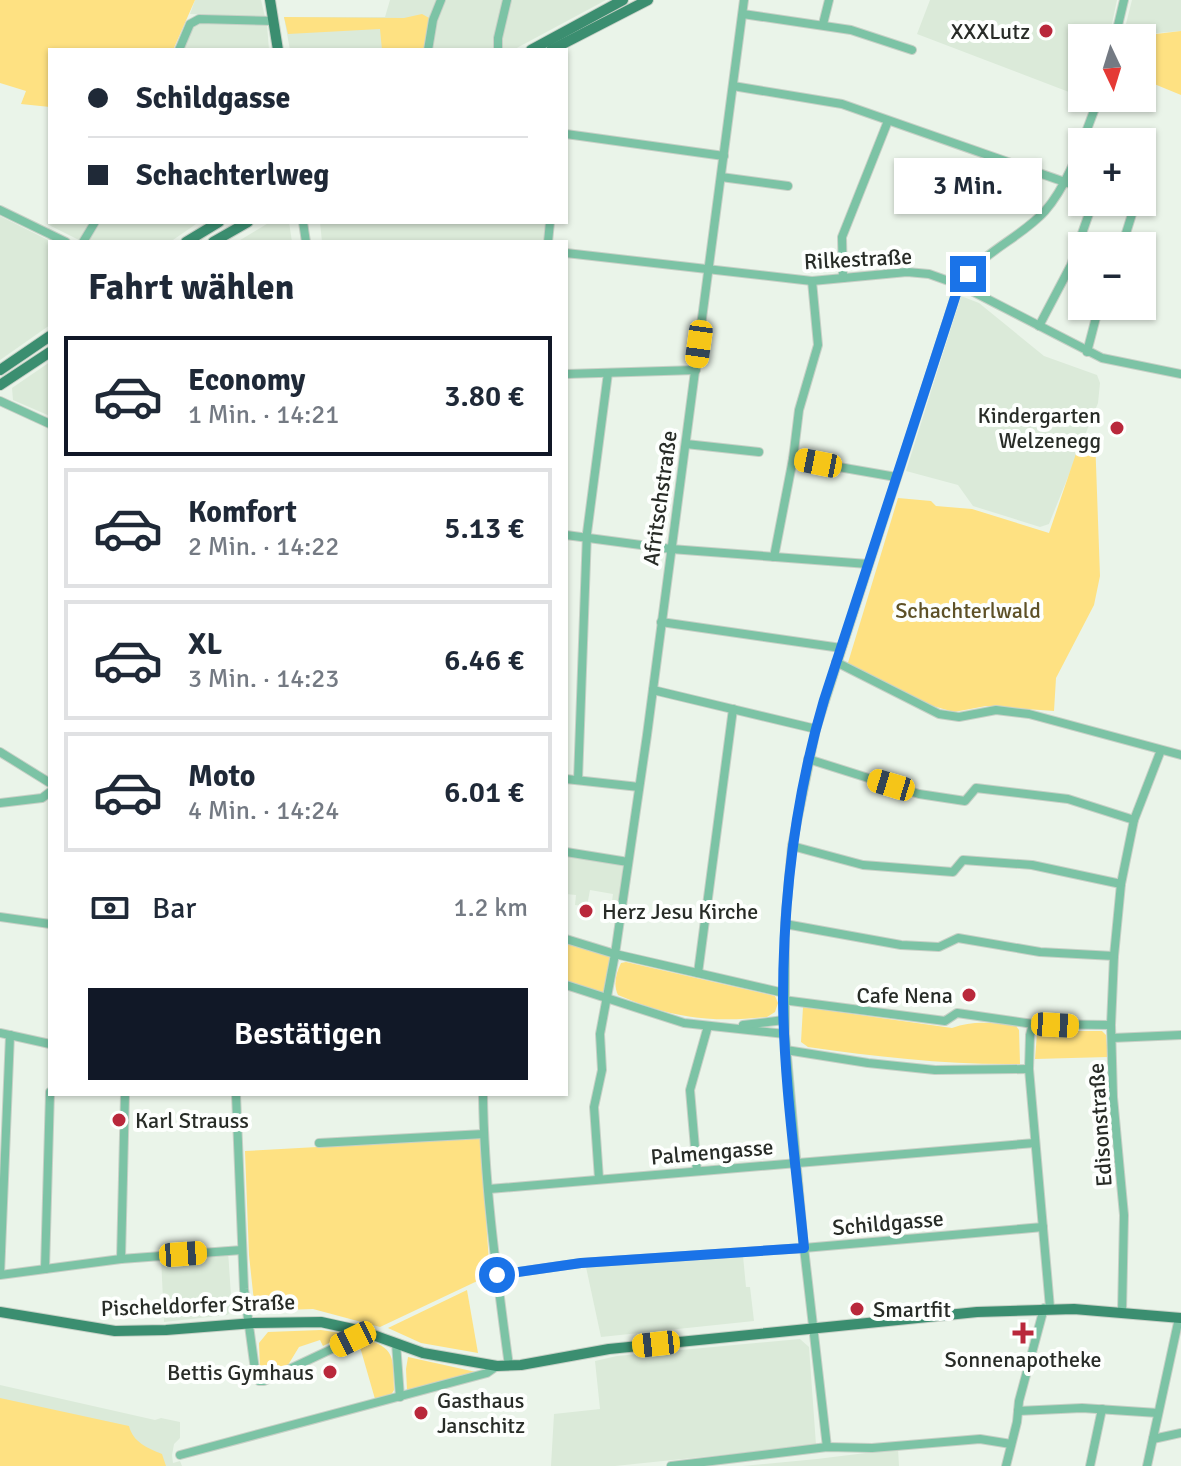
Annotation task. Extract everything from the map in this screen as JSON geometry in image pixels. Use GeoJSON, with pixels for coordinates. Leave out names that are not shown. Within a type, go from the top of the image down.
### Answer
{"type":"FeatureCollection","features":[{"type":"Feature","properties":{"kind":"main road"},"geometry":{"type":"LineString","coordinates":[[270,0],[278,48]]}},
{"type":"Feature","properties":{"kind":"main road"},"geometry":{"type":"LineString","coordinates":[[535,48],[623,0]]}},
{"type":"Feature","properties":{"kind":"main road"},"geometry":{"type":"LineString","coordinates":[[555,48],[648,0]]}},
{"type":"Feature","properties":{"kind":"main road"},"geometry":{"type":"LineString","coordinates":[[189,240],[216,224]]}},
{"type":"Feature","properties":{"kind":"main road"},"geometry":{"type":"LineString","coordinates":[[216,240],[244,224]]}},
{"type":"Feature","properties":{"kind":"main road"},"geometry":{"type":"LineString","coordinates":[[0,370],[48,337]]}},
{"type":"Feature","properties":{"kind":"main road"},"geometry":{"type":"LineString","coordinates":[[0,385],[48,353]]}},
{"type":"Feature","properties":{"kind":"main road","name":"Pischeldorfer Straße"},"geometry":{"type":"LineString","coordinates":[[0,1312],[115,1331],[313,1321],[362,1331],[445,1358],[497,1366],[598,1350],[1047,1308],[1180,1318]]}},
{"type":"Feature","properties":{"kind":"street"},"geometry":{"type":"LineString","coordinates":[[428,48],[433,20],[441,0]]}},
{"type":"Feature","properties":{"kind":"street"},"geometry":{"type":"LineString","coordinates":[[498,48],[507,0]]}},
{"type":"Feature","properties":{"kind":"street","name":"Afritschstraße"},"geometry":{"type":"LineString","coordinates":[[599,1179],[594,1107],[602,1070],[600,1034],[615,954],[653,690],[744,0]]}},
{"type":"Feature","properties":{"kind":"street"},"geometry":{"type":"LineString","coordinates":[[823,24],[829,0]]}},
{"type":"Feature","properties":{"kind":"street"},"geometry":{"type":"LineString","coordinates":[[1118,24],[1124,0]]}},
{"type":"Feature","properties":{"kind":"street"},"geometry":{"type":"LineString","coordinates":[[743,14],[823,24],[912,50]]}},
{"type":"Feature","properties":{"kind":"street"},"geometry":{"type":"LineString","coordinates":[[180,48],[190,24],[199,19],[274,21]]}},
{"type":"Feature","properties":{"kind":"street"},"geometry":{"type":"LineString","coordinates":[[733,86],[842,104],[1068,183]]}},
{"type":"Feature","properties":{"kind":"street"},"geometry":{"type":"LineString","coordinates":[[827,1447],[804,1248],[784,1020],[785,924],[792,846],[808,759],[836,662],[960,285],[979,264],[1040,216],[1064,182],[1093,112]]}},
{"type":"Feature","properties":{"kind":"street"},"geometry":{"type":"LineString","coordinates":[[843,278],[842,237],[888,121]]}},
{"type":"Feature","properties":{"kind":"street"},"geometry":{"type":"LineString","coordinates":[[568,134],[724,156]]}},
{"type":"Feature","properties":{"kind":"street"},"geometry":{"type":"LineString","coordinates":[[721,177],[788,186]]}},
{"type":"Feature","properties":{"kind":"street"},"geometry":{"type":"LineString","coordinates":[[0,210],[62,240]]}},
{"type":"Feature","properties":{"kind":"street"},"geometry":{"type":"LineString","coordinates":[[1039,326],[1071,265],[1088,216]]}},
{"type":"Feature","properties":{"kind":"street","name":"Rilkestraße"},"geometry":{"type":"LineString","coordinates":[[568,253],[812,281],[917,272],[960,285],[1110,361],[1181,374]]}},
{"type":"Feature","properties":{"kind":"street"},"geometry":{"type":"LineString","coordinates":[[774,557],[800,404],[818,345],[812,281]]}},
{"type":"Feature","properties":{"kind":"street"},"geometry":{"type":"LineString","coordinates":[[1087,352],[1095,320]]}},
{"type":"Feature","properties":{"kind":"street"},"geometry":{"type":"LineString","coordinates":[[568,374],[696,370]]}},
{"type":"Feature","properties":{"kind":"street"},"geometry":{"type":"LineString","coordinates":[[578,780],[588,539],[608,373]]}},
{"type":"Feature","properties":{"kind":"street"},"geometry":{"type":"LineString","coordinates":[[0,401],[48,423]]}},
{"type":"Feature","properties":{"kind":"street"},"geometry":{"type":"LineString","coordinates":[[686,444],[759,452]]}},
{"type":"Feature","properties":{"kind":"street"},"geometry":{"type":"LineString","coordinates":[[793,459],[896,477]]}},
{"type":"Feature","properties":{"kind":"street"},"geometry":{"type":"LineString","coordinates":[[568,535],[671,549],[868,564]]}},
{"type":"Feature","properties":{"kind":"street"},"geometry":{"type":"LineString","coordinates":[[661,622],[841,648]]}},
{"type":"Feature","properties":{"kind":"street"},"geometry":{"type":"LineString","coordinates":[[836,662],[939,714],[959,717],[996,710],[1029,714],[1181,755]]}},
{"type":"Feature","properties":{"kind":"street"},"geometry":{"type":"LineString","coordinates":[[653,690],[816,729]]}},
{"type":"Feature","properties":{"kind":"street"},"geometry":{"type":"LineString","coordinates":[[698,973],[733,709]]}},
{"type":"Feature","properties":{"kind":"street","name":"Edisonstraße"},"geometry":{"type":"LineString","coordinates":[[1122,1313],[1124,1215],[1113,1097],[1111,1025],[1114,956],[1121,884],[1134,820],[1161,750]]}},
{"type":"Feature","properties":{"kind":"street"},"geometry":{"type":"LineString","coordinates":[[0,752],[48,782]]}},
{"type":"Feature","properties":{"kind":"street"},"geometry":{"type":"LineString","coordinates":[[808,759],[919,794],[965,801],[976,788],[1022,793],[1068,799],[1134,820]]}},
{"type":"Feature","properties":{"kind":"street"},"geometry":{"type":"LineString","coordinates":[[568,779],[639,787]]}},
{"type":"Feature","properties":{"kind":"street"},"geometry":{"type":"LineString","coordinates":[[0,803],[42,798],[48,794]]}},
{"type":"Feature","properties":{"kind":"street"},"geometry":{"type":"LineString","coordinates":[[792,846],[863,865],[953,872],[963,860],[1018,864],[1121,884]]}},
{"type":"Feature","properties":{"kind":"street"},"geometry":{"type":"LineString","coordinates":[[568,852],[628,862]]}},
{"type":"Feature","properties":{"kind":"street"},"geometry":{"type":"LineString","coordinates":[[0,917],[48,924]]}},
{"type":"Feature","properties":{"kind":"street"},"geometry":{"type":"LineString","coordinates":[[785,924],[901,945],[939,947],[958,938],[1040,952],[1114,956]]}},
{"type":"Feature","properties":{"kind":"street"},"geometry":{"type":"LineString","coordinates":[[568,940],[784,996],[945,1021],[957,1013],[1033,1024],[1111,1025]]}},
{"type":"Feature","properties":{"kind":"street"},"geometry":{"type":"LineString","coordinates":[[568,986],[684,1023],[730,1026],[784,1020]]}},
{"type":"Feature","properties":{"kind":"street"},"geometry":{"type":"LineString","coordinates":[[1006,1466],[1019,1401],[1047,1308],[1029,1069],[1033,1024]]}},
{"type":"Feature","properties":{"kind":"street"},"geometry":{"type":"LineString","coordinates":[[697,1171],[690,1090],[708,1026]]}},
{"type":"Feature","properties":{"kind":"street"},"geometry":{"type":"LineString","coordinates":[[730,1026],[785,1034]]}},
{"type":"Feature","properties":{"kind":"street"},"geometry":{"type":"LineString","coordinates":[[0,1033],[48,1044]]}},
{"type":"Feature","properties":{"kind":"street"},"geometry":{"type":"LineString","coordinates":[[10,1035],[0,1275],[121,1259],[242,1250]]}},
{"type":"Feature","properties":{"kind":"street"},"geometry":{"type":"LineString","coordinates":[[1112,1038],[1181,1035]]}},
{"type":"Feature","properties":{"kind":"street"},"geometry":{"type":"LineString","coordinates":[[786,1050],[935,1070],[1029,1069]]}},
{"type":"Feature","properties":{"kind":"street"},"geometry":{"type":"LineString","coordinates":[[45,1269],[50,1096]]}},
{"type":"Feature","properties":{"kind":"street"},"geometry":{"type":"LineString","coordinates":[[121,1259],[125,1096]]}},
{"type":"Feature","properties":{"kind":"street"},"geometry":{"type":"LineString","coordinates":[[236,1096],[242,1250],[256,1377],[259,1381],[353,1339],[362,1331]]}},
{"type":"Feature","properties":{"kind":"street"},"geometry":{"type":"LineString","coordinates":[[483,1096],[497,1275],[509,1366]]}},
{"type":"Feature","properties":{"kind":"street"},"geometry":{"type":"LineString","coordinates":[[319,1143],[484,1134]]}},
{"type":"Feature","properties":{"kind":"street","name":"Palmengasse"},"geometry":{"type":"LineString","coordinates":[[489,1189],[1035,1143]]}},
{"type":"Feature","properties":{"kind":"street","name":"Schildgasse"},"geometry":{"type":"LineString","coordinates":[[497,1275],[581,1263],[1043,1227]]}},
{"type":"Feature","properties":{"kind":"street"},"geometry":{"type":"LineString","coordinates":[[1147,1466],[1180,1318]]}},
{"type":"Feature","properties":{"kind":"street"},"geometry":{"type":"LineString","coordinates":[[396,1343],[400,1397]]}},
{"type":"Feature","properties":{"kind":"street","name":"Pischeldorfer Straße"},"geometry":{"type":"LineString","coordinates":[[180,1455],[487,1373],[497,1366]]}},
{"type":"Feature","properties":{"kind":"street"},"geometry":{"type":"LineString","coordinates":[[1018,1411],[1102,1409],[1158,1413]]}},
{"type":"Feature","properties":{"kind":"street"},"geometry":{"type":"LineString","coordinates":[[1090,1466],[1102,1409]]}},
{"type":"Feature","properties":{"kind":"street"},"geometry":{"type":"LineString","coordinates":[[1153,1439],[1181,1433]]}},
{"type":"Feature","properties":{"kind":"street"},"geometry":{"type":"LineString","coordinates":[[671,1466],[827,1447],[872,1448],[980,1439],[1011,1444]]}},
{"type":"Feature","properties":{"kind":"shaded area"},"geometry":{"type":"Polygon","coordinates":[[[195,0],[261,0],[265,17],[190,14],[195,0]]]}},
{"type":"Feature","properties":{"kind":"shaded area"},"geometry":{"type":"Polygon","coordinates":[[[390,0],[606,0],[517,48],[290,48],[284,17],[385,17],[390,0]]]}},
{"type":"Feature","properties":{"kind":"shaded area"},"geometry":{"type":"Polygon","coordinates":[[[930,0],[1117,0],[1112,24],[1068,24],[1068,92],[917,34],[930,0]]]}},
{"type":"Feature","properties":{"kind":"shaded area"},"geometry":{"type":"Polygon","coordinates":[[[1132,0],[1181,0],[1181,31],[1156,33],[1156,24],[1126,24],[1132,0]]]}},
{"type":"Feature","properties":{"kind":"shaded area"},"geometry":{"type":"Polygon","coordinates":[[[200,22],[267,25],[269,48],[184,48],[193,27],[200,22]]]}},
{"type":"Feature","properties":{"kind":"shaded area"},"geometry":{"type":"Polygon","coordinates":[[[0,216],[48,240],[48,326],[0,360],[0,216]]]}},
{"type":"Feature","properties":{"kind":"shaded area"},"geometry":{"type":"Polygon","coordinates":[[[48,222],[89,224],[79,240],[47,224],[48,222]]]}},
{"type":"Feature","properties":{"kind":"shaded area"},"geometry":{"type":"Polygon","coordinates":[[[100,224],[196,224],[173,240],[89,240],[100,224]]]}},
{"type":"Feature","properties":{"kind":"shaded area"},"geometry":{"type":"Polygon","coordinates":[[[267,224],[289,224],[292,240],[240,240],[267,224]]]}},
{"type":"Feature","properties":{"kind":"shaded area"},"geometry":{"type":"Polygon","coordinates":[[[320,224],[548,224],[545,240],[322,240],[320,224]]]}},
{"type":"Feature","properties":{"kind":"shaded area"},"geometry":{"type":"Polygon","coordinates":[[[961,296],[979,303],[1044,356],[1097,375],[1100,383],[1098,403],[1049,524],[1040,527],[973,506],[958,485],[906,471],[961,296]]]}},
{"type":"Feature","properties":{"kind":"shaded area"},"geometry":{"type":"Polygon","coordinates":[[[48,363],[48,415],[13,400],[12,388],[48,363]]]}},
{"type":"Feature","properties":{"kind":"shaded area"},"geometry":{"type":"Polygon","coordinates":[[[568,855],[623,864],[619,907],[611,909],[613,894],[590,890],[587,906],[575,905],[576,895],[568,894],[568,855]]]}},
{"type":"Feature","properties":{"kind":"shaded area"},"geometry":{"type":"Polygon","coordinates":[[[228,1251],[232,1311],[227,1315],[164,1322],[161,1256],[228,1251]]]}},
{"type":"Feature","properties":{"kind":"shaded area"},"geometry":{"type":"Polygon","coordinates":[[[743,1256],[754,1321],[601,1337],[586,1267],[743,1256]]]}},
{"type":"Feature","properties":{"kind":"shaded area"},"geometry":{"type":"Polygon","coordinates":[[[800,1339],[809,1347],[816,1445],[615,1466],[551,1466],[554,1414],[600,1409],[595,1361],[617,1356],[800,1339]]]}},
{"type":"Feature","properties":{"kind":"shaded area"},"geometry":{"type":"Polygon","coordinates":[[[0,1385],[155,1420],[161,1418],[180,1422],[180,1438],[174,1444],[172,1455],[173,1463],[180,1461],[182,1466],[0,1466],[0,1385]]]}},
{"type":"Feature","properties":{"kind":"shaded area"},"geometry":{"type":"Polygon","coordinates":[[[898,1449],[899,1466],[742,1466],[817,1459],[898,1449]]]}},
{"type":"Feature","properties":{"kind":"green space"},"geometry":{"type":"Polygon","coordinates":[[[0,0],[195,0],[174,48],[48,48],[48,107],[21,104],[26,91],[0,83],[0,0]]]}},
{"type":"Feature","properties":{"kind":"green space"},"geometry":{"type":"Polygon","coordinates":[[[422,14],[431,19],[424,48],[382,48],[380,29],[288,34],[284,17],[404,18],[422,14]]]}},
{"type":"Feature","properties":{"kind":"green space"},"geometry":{"type":"Polygon","coordinates":[[[1181,31],[1181,95],[1156,85],[1156,34],[1181,31]]]}},
{"type":"Feature","properties":{"kind":"green space","name":"Schachterlwald"},"geometry":{"type":"Polygon","coordinates":[[[1095,437],[1100,576],[1094,605],[1056,678],[1054,711],[986,706],[954,712],[926,704],[847,666],[898,498],[972,509],[1049,533],[1081,439],[1095,437]]]}},
{"type":"Feature","properties":{"kind":"green space"},"geometry":{"type":"Polygon","coordinates":[[[568,944],[610,957],[603,994],[568,982],[568,944]]]}},
{"type":"Feature","properties":{"kind":"green space"},"geometry":{"type":"Polygon","coordinates":[[[621,963],[775,996],[778,1003],[775,1012],[767,1017],[709,1019],[674,1014],[618,995],[617,975],[621,963]]]}},
{"type":"Feature","properties":{"kind":"green space"},"geometry":{"type":"Polygon","coordinates":[[[803,1007],[952,1028],[976,1023],[1016,1026],[1019,1030],[1020,1064],[914,1060],[808,1047],[801,1042],[803,1007]]]}},
{"type":"Feature","properties":{"kind":"green space"},"geometry":{"type":"Polygon","coordinates":[[[1041,1031],[1102,1031],[1106,1035],[1108,1057],[1035,1059],[1037,1034],[1041,1031]]]}},
{"type":"Feature","properties":{"kind":"green space"},"geometry":{"type":"Polygon","coordinates":[[[480,1138],[490,1275],[380,1327],[313,1309],[255,1311],[249,1255],[245,1151],[480,1138]]]}},
{"type":"Feature","properties":{"kind":"green space"},"geometry":{"type":"Polygon","coordinates":[[[467,1290],[478,1353],[421,1343],[388,1328],[467,1290]]]}},
{"type":"Feature","properties":{"kind":"green space"},"geometry":{"type":"Polygon","coordinates":[[[321,1330],[347,1334],[323,1346],[320,1340],[299,1347],[288,1365],[267,1375],[260,1369],[259,1343],[268,1332],[321,1330]]]}},
{"type":"Feature","properties":{"kind":"green space"},"geometry":{"type":"Polygon","coordinates":[[[362,1337],[381,1346],[390,1355],[394,1390],[391,1395],[375,1399],[358,1340],[362,1337]]]}},
{"type":"Feature","properties":{"kind":"green space"},"geometry":{"type":"Polygon","coordinates":[[[408,1357],[476,1372],[407,1390],[408,1357]]]}},
{"type":"Feature","properties":{"kind":"green space"},"geometry":{"type":"Polygon","coordinates":[[[0,1398],[129,1426],[137,1440],[162,1454],[166,1466],[0,1466],[0,1398]]]}},
{"type":"Feature","properties":{"kind":"place","name":"XXXLutz"},"geometry":{"type":"Point","coordinates":[1046,31]}},
{"type":"Feature","properties":{"kind":"place","name":"Kindergarten Welzenegg"},"geometry":{"type":"Point","coordinates":[1117,428]}},
{"type":"Feature","properties":{"kind":"place","name":"Herz Jesu Kirche"},"geometry":{"type":"Point","coordinates":[586,911]}},
{"type":"Feature","properties":{"kind":"place","name":"Cafe Nena"},"geometry":{"type":"Point","coordinates":[969,995]}},
{"type":"Feature","properties":{"kind":"place","name":"Karl Strauss"},"geometry":{"type":"Point","coordinates":[119,1120]}},
{"type":"Feature","properties":{"kind":"place","name":"Smartfit"},"geometry":{"type":"Point","coordinates":[857,1309]}},
{"type":"Feature","properties":{"kind":"place","name":"Sonnenapotheke"},"geometry":{"type":"Point","coordinates":[1023,1333]}},
{"type":"Feature","properties":{"kind":"place","name":"Bettis Gymhaus"},"geometry":{"type":"Point","coordinates":[330,1372]}},
{"type":"Feature","properties":{"kind":"place","name":"Gasthaus Janschitz"},"geometry":{"type":"Point","coordinates":[421,1413]}},
{"type":"Feature","properties":{"kind":"route"},"geometry":{"type":"LineString","coordinates":[[497,1275],[581,1263],[804,1248],[783,1000],[785,924],[792,846],[808,759],[824,700],[957,291],[968,274]]}}]}
